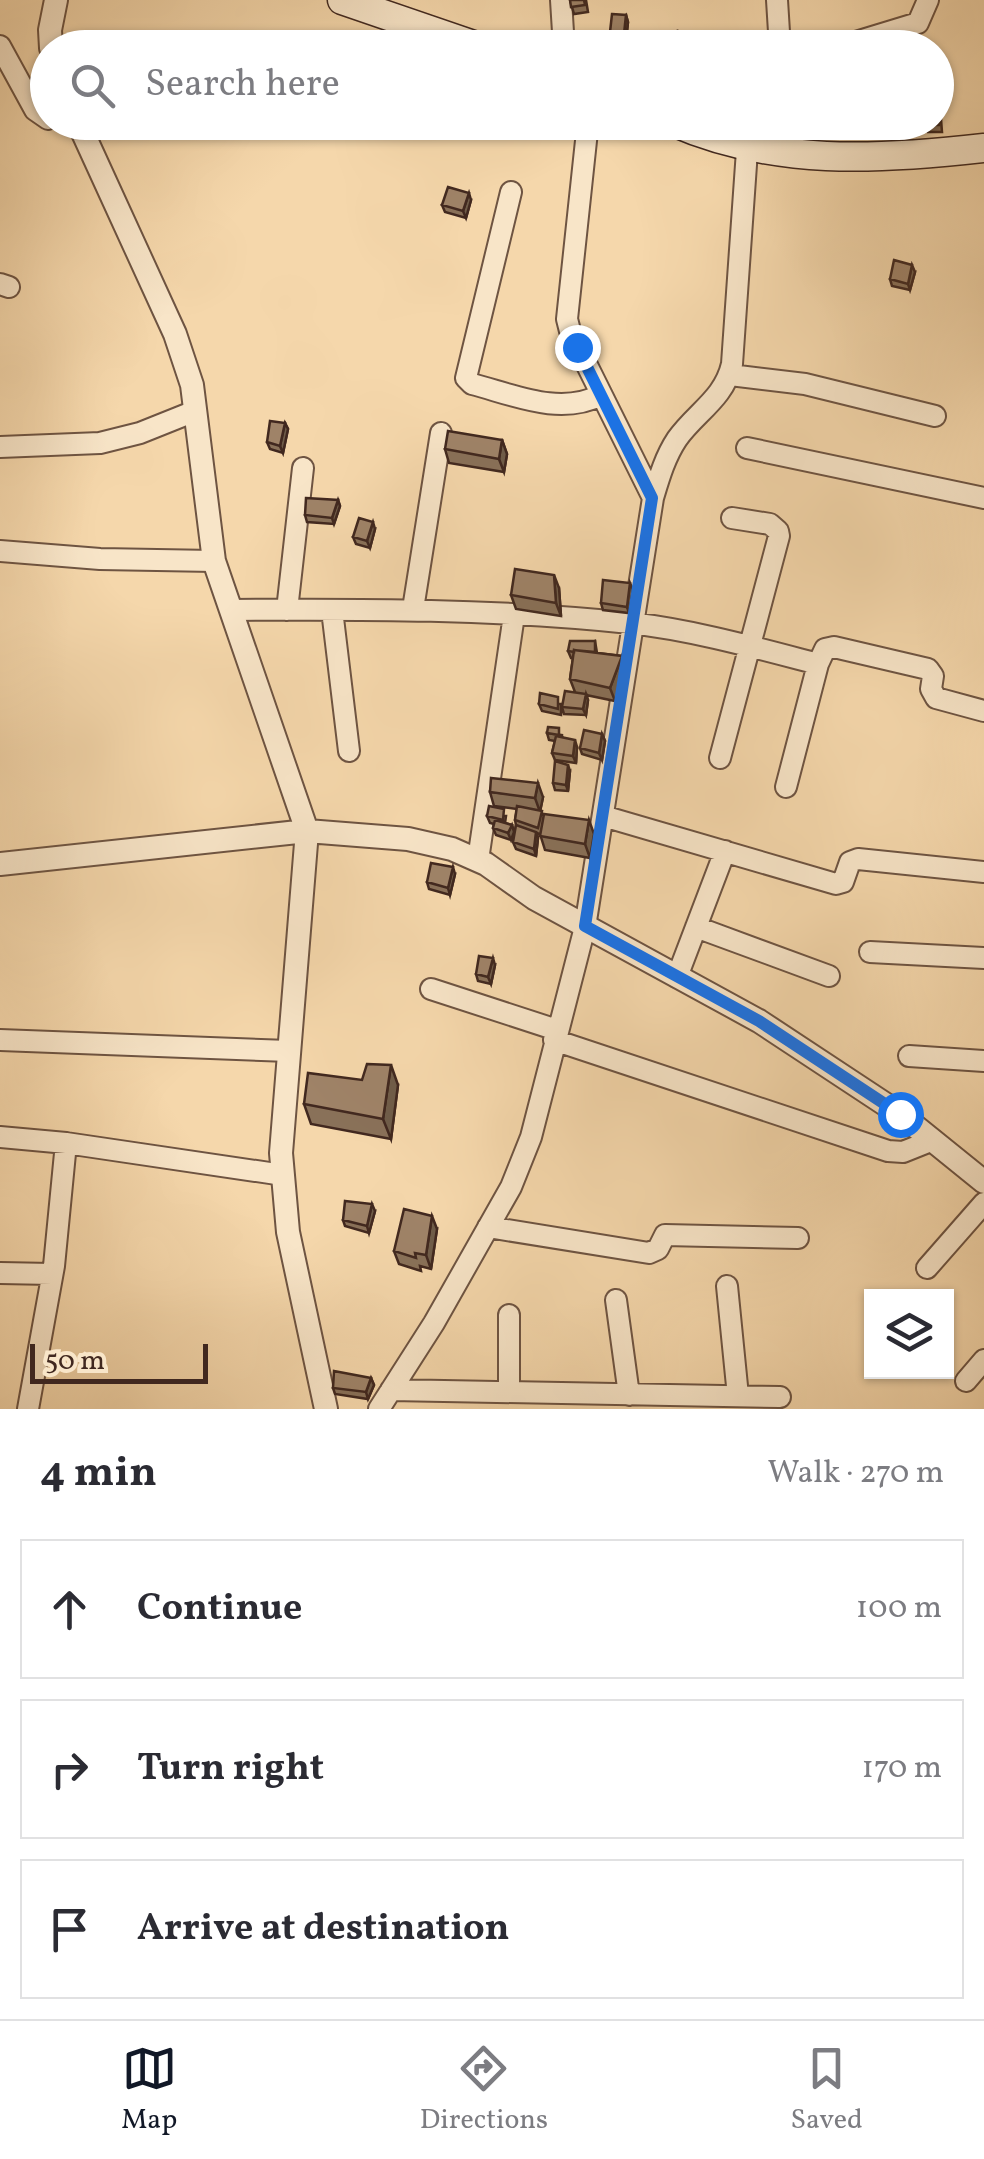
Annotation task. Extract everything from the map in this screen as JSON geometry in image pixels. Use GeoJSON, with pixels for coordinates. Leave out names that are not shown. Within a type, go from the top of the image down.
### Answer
{"type":"FeatureCollection","features":[{"type":"Feature","properties":{"kind":"main road"},"geometry":{"type":"LineString","coordinates":[[342,0],[430,30]]}},
{"type":"Feature","properties":{"kind":"main road"},"geometry":{"type":"LineString","coordinates":[[758,140],[790,156],[832,158],[984,148]]}},
{"type":"Feature","properties":{"kind":"street"},"geometry":{"type":"LineString","coordinates":[[50,30],[56,0]]}},
{"type":"Feature","properties":{"kind":"street"},"geometry":{"type":"LineString","coordinates":[[562,0],[563,30]]}},
{"type":"Feature","properties":{"kind":"street"},"geometry":{"type":"LineString","coordinates":[[777,0],[779,30]]}},
{"type":"Feature","properties":{"kind":"street"},"geometry":{"type":"LineString","coordinates":[[895,30],[918,23],[928,0]]}},
{"type":"Feature","properties":{"kind":"street"},"geometry":{"type":"LineString","coordinates":[[0,46],[30,101]]}},
{"type":"Feature","properties":{"kind":"street"},"geometry":{"type":"LineString","coordinates":[[86,140],[175,334],[192,386],[214,562],[307,830],[281,1153],[288,1232],[326,1409]]}},
{"type":"Feature","properties":{"kind":"street"},"geometry":{"type":"LineString","coordinates":[[586,140],[568,319],[570,331],[652,498]]}},
{"type":"Feature","properties":{"kind":"street"},"geometry":{"type":"LineString","coordinates":[[379,1409],[512,1187],[530,1137],[585,926],[652,498],[677,438],[717,398],[730,375],[736,338],[748,140]]}},
{"type":"Feature","properties":{"kind":"street"},"geometry":{"type":"LineString","coordinates":[[511,192],[466,378],[472,384],[565,406],[601,395]]}},
{"type":"Feature","properties":{"kind":"street"},"geometry":{"type":"LineString","coordinates":[[730,375],[806,384],[935,416]]}},
{"type":"Feature","properties":{"kind":"street"},"geometry":{"type":"LineString","coordinates":[[0,446],[100,443],[140,433],[196,410]]}},
{"type":"Feature","properties":{"kind":"street"},"geometry":{"type":"LineString","coordinates":[[413,609],[441,433]]}},
{"type":"Feature","properties":{"kind":"street"},"geometry":{"type":"LineString","coordinates":[[747,448],[984,498]]}},
{"type":"Feature","properties":{"kind":"street"},"geometry":{"type":"LineString","coordinates":[[287,610],[303,468]]}},
{"type":"Feature","properties":{"kind":"street"},"geometry":{"type":"LineString","coordinates":[[720,758],[778,530],[770,524],[732,518]]}},
{"type":"Feature","properties":{"kind":"street"},"geometry":{"type":"LineString","coordinates":[[0,551],[214,562]]}},
{"type":"Feature","properties":{"kind":"street"},"geometry":{"type":"LineString","coordinates":[[231,610],[413,609],[634,623],[818,664]]}},
{"type":"Feature","properties":{"kind":"street"},"geometry":{"type":"LineString","coordinates":[[332,610],[349,751]]}},
{"type":"Feature","properties":{"kind":"street"},"geometry":{"type":"LineString","coordinates":[[478,860],[514,615]]}},
{"type":"Feature","properties":{"kind":"street"},"geometry":{"type":"LineString","coordinates":[[786,788],[818,664],[822,652],[829,647],[928,669],[933,676],[930,689],[936,698],[984,712]]}},
{"type":"Feature","properties":{"kind":"street"},"geometry":{"type":"LineString","coordinates":[[603,816],[836,884],[843,882],[850,862],[858,859],[984,872]]}},
{"type":"Feature","properties":{"kind":"street"},"geometry":{"type":"LineString","coordinates":[[0,864],[307,830],[408,839],[452,849],[478,860],[585,926],[759,1021],[900,1114],[984,1182]]}},
{"type":"Feature","properties":{"kind":"street"},"geometry":{"type":"LineString","coordinates":[[677,976],[724,851]]}},
{"type":"Feature","properties":{"kind":"street"},"geometry":{"type":"LineString","coordinates":[[696,927],[829,976]]}},
{"type":"Feature","properties":{"kind":"street"},"geometry":{"type":"LineString","coordinates":[[870,952],[984,958]]}},
{"type":"Feature","properties":{"kind":"street"},"geometry":{"type":"LineString","coordinates":[[430,989],[888,1151],[903,1152],[933,1140]]}},
{"type":"Feature","properties":{"kind":"street"},"geometry":{"type":"LineString","coordinates":[[0,1040],[289,1051]]}},
{"type":"Feature","properties":{"kind":"street"},"geometry":{"type":"LineString","coordinates":[[909,1056],[984,1061]]}},
{"type":"Feature","properties":{"kind":"street"},"geometry":{"type":"LineString","coordinates":[[0,1137],[283,1175]]}},
{"type":"Feature","properties":{"kind":"street"},"geometry":{"type":"LineString","coordinates":[[28,1409],[52,1274],[66,1143]]}},
{"type":"Feature","properties":{"kind":"street"},"geometry":{"type":"LineString","coordinates":[[927,1268],[984,1202]]}},
{"type":"Feature","properties":{"kind":"street"},"geometry":{"type":"LineString","coordinates":[[488,1226],[649,1253],[658,1249],[665,1235],[798,1238]]}},
{"type":"Feature","properties":{"kind":"street"},"geometry":{"type":"LineString","coordinates":[[0,1273],[52,1274]]}},
{"type":"Feature","properties":{"kind":"street"},"geometry":{"type":"LineString","coordinates":[[727,1286],[738,1396]]}},
{"type":"Feature","properties":{"kind":"street"},"geometry":{"type":"LineString","coordinates":[[616,1300],[629,1394]]}},
{"type":"Feature","properties":{"kind":"street"},"geometry":{"type":"LineString","coordinates":[[508,1392],[509,1315]]}},
{"type":"Feature","properties":{"kind":"street"},"geometry":{"type":"LineString","coordinates":[[966,1381],[984,1360]]}},
{"type":"Feature","properties":{"kind":"street"},"geometry":{"type":"LineString","coordinates":[[391,1390],[780,1397]]}},
{"type":"Feature","properties":{"kind":"building"},"geometry":{"type":"Polygon","coordinates":[[[570,0],[584,0],[585,5],[571,7],[570,0]]]}},
{"type":"Feature","properties":{"kind":"building"},"geometry":{"type":"Polygon","coordinates":[[[612,14],[626,15],[624,30],[610,30],[612,14]]]}},
{"type":"Feature","properties":{"kind":"building"},"geometry":{"type":"Polygon","coordinates":[[[448,187],[469,193],[463,211],[442,205],[448,187]]]}},
{"type":"Feature","properties":{"kind":"building"},"geometry":{"type":"Polygon","coordinates":[[[894,260],[912,265],[908,284],[890,279],[894,260]]]}},
{"type":"Feature","properties":{"kind":"building"},"geometry":{"type":"Polygon","coordinates":[[[270,421],[285,423],[280,446],[267,442],[270,421]]]}},
{"type":"Feature","properties":{"kind":"building"},"geometry":{"type":"Polygon","coordinates":[[[448,431],[502,440],[499,459],[445,449],[448,431]]]}},
{"type":"Feature","properties":{"kind":"building"},"geometry":{"type":"Polygon","coordinates":[[[306,498],[338,500],[332,518],[305,515],[306,498]]]}},
{"type":"Feature","properties":{"kind":"building"},"geometry":{"type":"Polygon","coordinates":[[[359,518],[373,522],[367,541],[353,537],[359,518]]]}},
{"type":"Feature","properties":{"kind":"building"},"geometry":{"type":"Polygon","coordinates":[[[515,569],[554,575],[556,603],[511,595],[515,569]]]}},
{"type":"Feature","properties":{"kind":"building"},"geometry":{"type":"Polygon","coordinates":[[[603,580],[630,583],[627,607],[601,603],[603,580]]]}},
{"type":"Feature","properties":{"kind":"building"},"geometry":{"type":"Polygon","coordinates":[[[570,641],[595,641],[595,652],[568,651],[570,641]]]}},
{"type":"Feature","properties":{"kind":"building"},"geometry":{"type":"Polygon","coordinates":[[[574,650],[622,656],[610,688],[570,679],[574,650]]]}},
{"type":"Feature","properties":{"kind":"building"},"geometry":{"type":"Polygon","coordinates":[[[565,691],[586,694],[583,709],[562,707],[565,691]]]}},
{"type":"Feature","properties":{"kind":"building"},"geometry":{"type":"Polygon","coordinates":[[[540,693],[558,697],[558,709],[539,704],[540,693]]]}},
{"type":"Feature","properties":{"kind":"building"},"geometry":{"type":"Polygon","coordinates":[[[548,727],[559,728],[559,735],[547,733],[548,727]]]}},
{"type":"Feature","properties":{"kind":"building"},"geometry":{"type":"Polygon","coordinates":[[[584,730],[602,734],[599,753],[580,748],[584,730]]]}},
{"type":"Feature","properties":{"kind":"building"},"geometry":{"type":"Polygon","coordinates":[[[556,736],[575,740],[573,756],[552,753],[556,736]]]}},
{"type":"Feature","properties":{"kind":"building"},"geometry":{"type":"Polygon","coordinates":[[[555,761],[568,765],[566,785],[553,783],[555,761]]]}},
{"type":"Feature","properties":{"kind":"building"},"geometry":{"type":"Polygon","coordinates":[[[491,778],[538,783],[535,798],[490,792],[491,778]]]}},
{"type":"Feature","properties":{"kind":"building"},"geometry":{"type":"Polygon","coordinates":[[[489,806],[504,809],[503,820],[487,816],[489,806]]]}},
{"type":"Feature","properties":{"kind":"building"},"geometry":{"type":"Polygon","coordinates":[[[517,806],[542,811],[538,828],[515,820],[517,806]]]}},
{"type":"Feature","properties":{"kind":"building"},"geometry":{"type":"Polygon","coordinates":[[[544,814],[589,820],[585,844],[540,836],[544,814]]]}},
{"type":"Feature","properties":{"kind":"building"},"geometry":{"type":"Polygon","coordinates":[[[495,820],[512,825],[508,833],[493,828],[495,820]]]}},
{"type":"Feature","properties":{"kind":"building"},"geometry":{"type":"Polygon","coordinates":[[[516,825],[536,832],[534,849],[513,842],[516,825]]]}},
{"type":"Feature","properties":{"kind":"building"},"geometry":{"type":"Polygon","coordinates":[[[431,863],[453,867],[448,888],[427,882],[431,863]]]}},
{"type":"Feature","properties":{"kind":"building"},"geometry":{"type":"Polygon","coordinates":[[[479,956],[493,958],[488,977],[476,974],[479,956]]]}},
{"type":"Feature","properties":{"kind":"building"},"geometry":{"type":"Polygon","coordinates":[[[367,1064],[391,1065],[383,1119],[304,1104],[308,1073],[362,1080],[367,1064]]]}},
{"type":"Feature","properties":{"kind":"building"},"geometry":{"type":"Polygon","coordinates":[[[345,1201],[372,1204],[367,1226],[343,1220],[345,1201]]]}},
{"type":"Feature","properties":{"kind":"building"},"geometry":{"type":"Polygon","coordinates":[[[404,1209],[432,1216],[426,1255],[415,1253],[416,1258],[394,1251],[404,1209]]]}},
{"type":"Feature","properties":{"kind":"building"},"geometry":{"type":"Polygon","coordinates":[[[334,1371],[371,1378],[366,1392],[333,1388],[334,1371]]]}},
{"type":"Feature","properties":{"kind":"route"},"geometry":{"type":"LineString","coordinates":[[577,347],[652,498],[585,926],[759,1021],[900,1114]]}}]}
